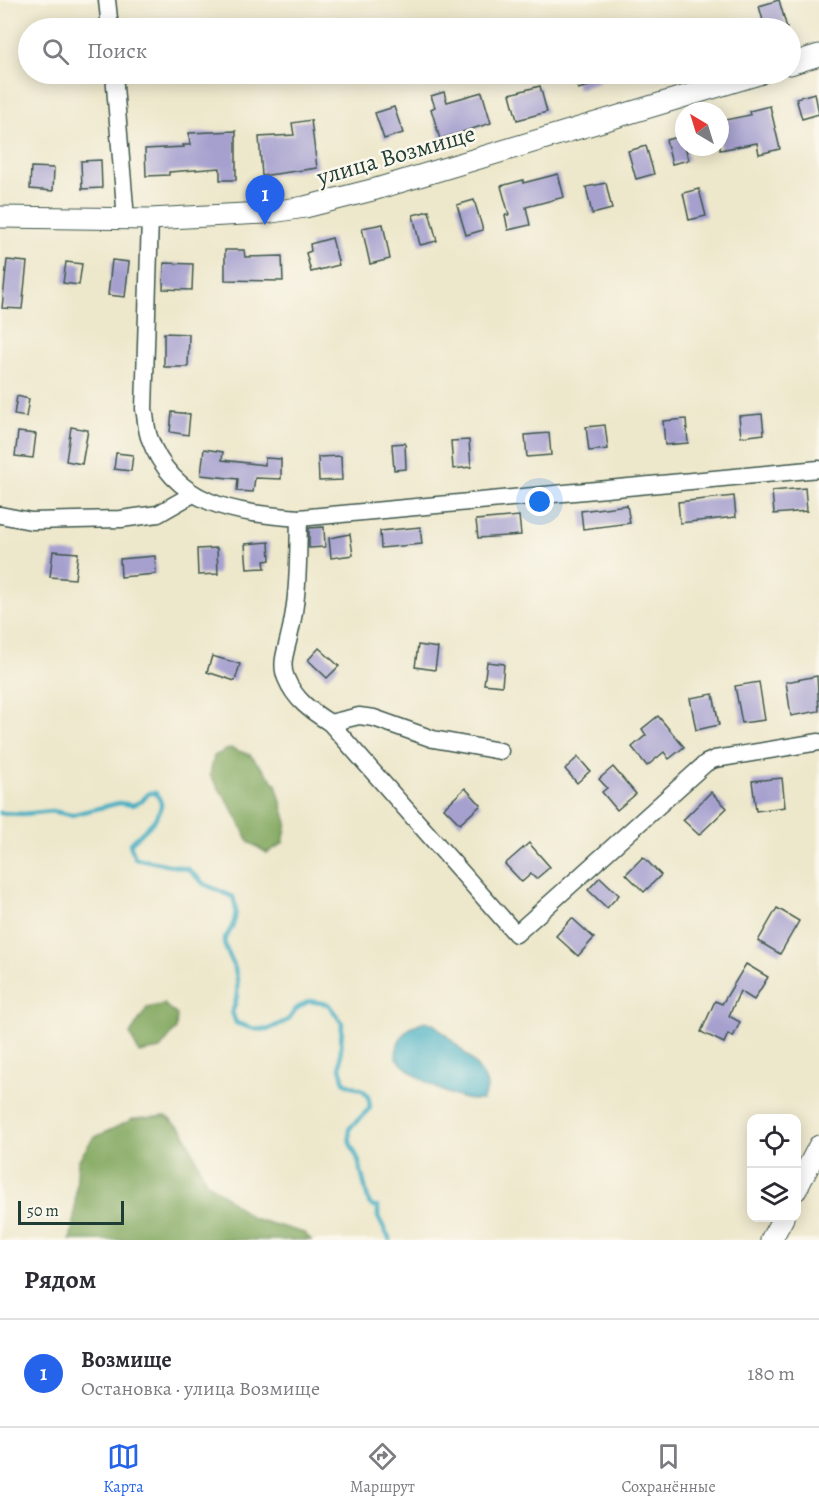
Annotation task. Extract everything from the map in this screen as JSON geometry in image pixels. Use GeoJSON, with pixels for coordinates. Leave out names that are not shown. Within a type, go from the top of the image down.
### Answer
{"type":"FeatureCollection","features":[{"type":"Feature","properties":{"kind":"main road"},"geometry":{"type":"LineString","coordinates":[[801,61],[819,55]]}},
{"type":"Feature","properties":{"kind":"main road","name":"улица Возмище"},"geometry":{"type":"LineString","coordinates":[[0,217],[150,219],[255,214],[305,207],[376,189],[726,84]]}},
{"type":"Feature","properties":{"kind":"main road"},"geometry":{"type":"LineString","coordinates":[[801,1180],[819,1146]]}},
{"type":"Feature","properties":{"kind":"main road"},"geometry":{"type":"LineString","coordinates":[[771,1240],[781,1222]]}},
{"type":"Feature","properties":{"kind":"street"},"geometry":{"type":"LineString","coordinates":[[107,0],[109,18]]}},
{"type":"Feature","properties":{"kind":"street"},"geometry":{"type":"LineString","coordinates":[[115,84],[126,219]]}},
{"type":"Feature","properties":{"kind":"street"},"geometry":{"type":"LineString","coordinates":[[150,219],[144,409],[149,436],[160,460],[176,480],[208,503],[228,509],[299,518],[819,469]]}},
{"type":"Feature","properties":{"kind":"street"},"geometry":{"type":"LineString","coordinates":[[0,515],[31,521],[121,519],[158,514],[193,494]]}},
{"type":"Feature","properties":{"kind":"street"},"geometry":{"type":"LineString","coordinates":[[299,518],[294,619],[283,662],[285,676],[294,694],[305,707],[330,723],[516,934],[706,763],[715,759],[819,742]]}},
{"type":"Feature","properties":{"kind":"street"},"geometry":{"type":"LineString","coordinates":[[330,723],[359,716],[374,718],[433,739],[500,751]]}},
{"type":"Feature","properties":{"kind":"green space"},"geometry":{"type":"Polygon","coordinates":[[[230,748],[250,755],[276,784],[287,823],[283,843],[267,853],[249,842],[232,808],[210,775],[214,756],[230,748]]]}},
{"type":"Feature","properties":{"kind":"green space"},"geometry":{"type":"Polygon","coordinates":[[[164,1004],[177,1015],[176,1029],[160,1049],[139,1053],[130,1034],[147,1008],[164,1004]]]}},
{"type":"Feature","properties":{"kind":"green space"},"geometry":{"type":"Polygon","coordinates":[[[166,1116],[183,1130],[206,1181],[252,1218],[304,1233],[311,1240],[70,1240],[74,1220],[78,1161],[93,1138],[133,1119],[166,1116]]]}},
{"type":"Feature","properties":{"kind":"water"},"geometry":{"type":"Polygon","coordinates":[[[425,1021],[434,1024],[465,1053],[480,1071],[487,1087],[482,1100],[471,1100],[447,1093],[424,1081],[396,1058],[396,1051],[403,1034],[412,1026],[425,1021]]]}},
{"type":"Feature","properties":{"kind":"building"},"geometry":{"type":"Polygon","coordinates":[[[779,0],[784,18],[762,18],[759,6],[779,0]]]}},
{"type":"Feature","properties":{"kind":"building"},"geometry":{"type":"Polygon","coordinates":[[[576,84],[596,84],[578,89],[576,84]]]}},
{"type":"Feature","properties":{"kind":"building"},"geometry":{"type":"Polygon","coordinates":[[[540,86],[547,112],[517,120],[510,94],[540,86]]]}},
{"type":"Feature","properties":{"kind":"building"},"geometry":{"type":"Polygon","coordinates":[[[444,92],[447,102],[482,92],[491,123],[440,139],[431,109],[435,107],[431,96],[444,92]]]}},
{"type":"Feature","properties":{"kind":"building"},"geometry":{"type":"Polygon","coordinates":[[[815,93],[819,114],[802,119],[796,98],[815,93]]]}},
{"type":"Feature","properties":{"kind":"building"},"geometry":{"type":"Polygon","coordinates":[[[770,106],[780,149],[759,154],[757,143],[729,148],[729,119],[750,115],[749,111],[770,106]]]}},
{"type":"Feature","properties":{"kind":"building"},"geometry":{"type":"Polygon","coordinates":[[[394,107],[403,133],[384,139],[375,113],[394,107]]]}},
{"type":"Feature","properties":{"kind":"building"},"geometry":{"type":"Polygon","coordinates":[[[311,120],[317,168],[262,176],[259,137],[294,135],[292,123],[311,120]]]}},
{"type":"Feature","properties":{"kind":"building"},"geometry":{"type":"Polygon","coordinates":[[[236,131],[236,180],[220,180],[220,168],[146,176],[145,149],[190,145],[189,133],[236,131]]]}},
{"type":"Feature","properties":{"kind":"building"},"geometry":{"type":"Polygon","coordinates":[[[675,138],[675,156],[688,156],[689,160],[672,164],[666,140],[675,138]]]}},
{"type":"Feature","properties":{"kind":"building"},"geometry":{"type":"Polygon","coordinates":[[[646,146],[654,174],[636,179],[628,151],[646,146]]]}},
{"type":"Feature","properties":{"kind":"building"},"geometry":{"type":"Polygon","coordinates":[[[101,160],[102,188],[82,189],[81,161],[101,160]]]}},
{"type":"Feature","properties":{"kind":"building"},"geometry":{"type":"Polygon","coordinates":[[[31,167],[54,168],[53,191],[30,189],[31,167]]]}},
{"type":"Feature","properties":{"kind":"building"},"geometry":{"type":"Polygon","coordinates":[[[558,174],[564,197],[526,207],[530,225],[508,230],[505,215],[509,215],[501,186],[558,174]]]}},
{"type":"Feature","properties":{"kind":"building"},"geometry":{"type":"Polygon","coordinates":[[[606,183],[612,209],[592,214],[586,187],[606,183]]]}},
{"type":"Feature","properties":{"kind":"building"},"geometry":{"type":"Polygon","coordinates":[[[699,189],[706,216],[689,220],[683,193],[699,189]]]}},
{"type":"Feature","properties":{"kind":"building"},"geometry":{"type":"Polygon","coordinates":[[[474,200],[483,230],[466,235],[457,205],[474,200]]]}},
{"type":"Feature","properties":{"kind":"building"},"geometry":{"type":"Polygon","coordinates":[[[429,211],[437,241],[420,245],[413,215],[429,211]]]}},
{"type":"Feature","properties":{"kind":"building"},"geometry":{"type":"Polygon","coordinates":[[[383,224],[390,259],[370,264],[362,228],[383,224]]]}},
{"type":"Feature","properties":{"kind":"building"},"geometry":{"type":"Polygon","coordinates":[[[332,238],[339,265],[311,272],[306,253],[311,251],[310,244],[332,238]]]}},
{"type":"Feature","properties":{"kind":"building"},"geometry":{"type":"Polygon","coordinates":[[[225,250],[244,250],[245,257],[282,256],[283,281],[225,280],[225,250]]]}},
{"type":"Feature","properties":{"kind":"building"},"geometry":{"type":"Polygon","coordinates":[[[7,260],[27,262],[22,309],[2,308],[7,260]]]}},
{"type":"Feature","properties":{"kind":"building"},"geometry":{"type":"Polygon","coordinates":[[[112,260],[129,262],[125,297],[108,295],[112,260]]]}},
{"type":"Feature","properties":{"kind":"building"},"geometry":{"type":"Polygon","coordinates":[[[66,262],[82,264],[79,285],[63,283],[66,262]]]}},
{"type":"Feature","properties":{"kind":"building"},"geometry":{"type":"Polygon","coordinates":[[[164,263],[193,264],[192,290],[163,289],[164,263]]]}},
{"type":"Feature","properties":{"kind":"building"},"geometry":{"type":"Polygon","coordinates":[[[164,333],[189,334],[188,367],[164,367],[164,333]]]}},
{"type":"Feature","properties":{"kind":"building"},"geometry":{"type":"Polygon","coordinates":[[[17,396],[29,399],[26,417],[14,415],[17,396]]]}},
{"type":"Feature","properties":{"kind":"building"},"geometry":{"type":"Polygon","coordinates":[[[172,412],[190,414],[188,435],[170,432],[172,412]]]}},
{"type":"Feature","properties":{"kind":"building"},"geometry":{"type":"Polygon","coordinates":[[[762,414],[764,434],[741,437],[739,416],[762,414]]]}},
{"type":"Feature","properties":{"kind":"building"},"geometry":{"type":"Polygon","coordinates":[[[686,419],[688,443],[665,445],[663,421],[686,419]]]}},
{"type":"Feature","properties":{"kind":"building"},"geometry":{"type":"Polygon","coordinates":[[[605,425],[608,449],[589,451],[586,427],[605,425]]]}},
{"type":"Feature","properties":{"kind":"building"},"geometry":{"type":"Polygon","coordinates":[[[71,427],[88,430],[82,464],[66,461],[71,427]]]}},
{"type":"Feature","properties":{"kind":"building"},"geometry":{"type":"Polygon","coordinates":[[[18,432],[36,434],[33,458],[15,456],[18,432]]]}},
{"type":"Feature","properties":{"kind":"building"},"geometry":{"type":"Polygon","coordinates":[[[549,433],[551,455],[527,457],[525,435],[549,433]]]}},
{"type":"Feature","properties":{"kind":"building"},"geometry":{"type":"Polygon","coordinates":[[[469,440],[471,467],[453,469],[451,441],[469,440]]]}},
{"type":"Feature","properties":{"kind":"building"},"geometry":{"type":"Polygon","coordinates":[[[405,443],[406,469],[394,470],[392,444],[405,443]]]}},
{"type":"Feature","properties":{"kind":"building"},"geometry":{"type":"Polygon","coordinates":[[[204,449],[223,452],[222,460],[265,465],[265,458],[281,459],[281,479],[255,478],[253,492],[237,491],[238,479],[201,475],[204,449]]]}},
{"type":"Feature","properties":{"kind":"building"},"geometry":{"type":"Polygon","coordinates":[[[116,453],[133,455],[131,471],[114,469],[116,453]]]}},
{"type":"Feature","properties":{"kind":"building"},"geometry":{"type":"Polygon","coordinates":[[[341,456],[342,480],[319,481],[318,457],[341,456]]]}},
{"type":"Feature","properties":{"kind":"building"},"geometry":{"type":"Polygon","coordinates":[[[805,488],[807,511],[774,514],[772,491],[805,488]]]}},
{"type":"Feature","properties":{"kind":"building"},"geometry":{"type":"Polygon","coordinates":[[[734,496],[736,517],[680,523],[678,502],[734,496]]]}},
{"type":"Feature","properties":{"kind":"building"},"geometry":{"type":"Polygon","coordinates":[[[627,505],[630,523],[583,529],[581,511],[627,505]]]}},
{"type":"Feature","properties":{"kind":"building"},"geometry":{"type":"Polygon","coordinates":[[[519,516],[521,535],[478,538],[476,520],[519,516]]]}},
{"type":"Feature","properties":{"kind":"building"},"geometry":{"type":"Polygon","coordinates":[[[324,527],[325,547],[309,548],[309,528],[324,527]]]}},
{"type":"Feature","properties":{"kind":"building"},"geometry":{"type":"Polygon","coordinates":[[[420,527],[422,544],[381,548],[380,531],[420,527]]]}},
{"type":"Feature","properties":{"kind":"building"},"geometry":{"type":"Polygon","coordinates":[[[350,534],[353,555],[331,558],[329,538],[350,534]]]}},
{"type":"Feature","properties":{"kind":"building"},"geometry":{"type":"Polygon","coordinates":[[[269,542],[270,560],[264,561],[265,568],[247,569],[245,544],[269,542]]]}},
{"type":"Feature","properties":{"kind":"building"},"geometry":{"type":"Polygon","coordinates":[[[217,548],[218,574],[198,575],[197,549],[217,548]]]}},
{"type":"Feature","properties":{"kind":"building"},"geometry":{"type":"Polygon","coordinates":[[[53,551],[78,553],[75,579],[50,577],[53,551]]]}},
{"type":"Feature","properties":{"kind":"building"},"geometry":{"type":"Polygon","coordinates":[[[155,556],[156,574],[121,577],[120,559],[155,556]]]}},
{"type":"Feature","properties":{"kind":"building"},"geometry":{"type":"Polygon","coordinates":[[[418,645],[438,648],[435,670],[415,667],[418,645]]]}},
{"type":"Feature","properties":{"kind":"building"},"geometry":{"type":"Polygon","coordinates":[[[319,648],[339,666],[327,678],[308,660],[319,648]]]}},
{"type":"Feature","properties":{"kind":"building"},"geometry":{"type":"Polygon","coordinates":[[[212,656],[240,664],[235,681],[207,672],[212,656]]]}},
{"type":"Feature","properties":{"kind":"building"},"geometry":{"type":"Polygon","coordinates":[[[487,662],[504,664],[502,686],[484,684],[487,662]]]}},
{"type":"Feature","properties":{"kind":"building"},"geometry":{"type":"Polygon","coordinates":[[[817,676],[819,711],[791,716],[786,682],[817,676]]]}},
{"type":"Feature","properties":{"kind":"building"},"geometry":{"type":"Polygon","coordinates":[[[759,682],[765,720],[742,723],[735,686],[759,682]]]}},
{"type":"Feature","properties":{"kind":"building"},"geometry":{"type":"Polygon","coordinates":[[[713,694],[719,725],[696,730],[690,698],[713,694]]]}},
{"type":"Feature","properties":{"kind":"building"},"geometry":{"type":"Polygon","coordinates":[[[658,716],[684,747],[669,759],[664,752],[647,766],[632,747],[646,735],[642,729],[658,716]]]}},
{"type":"Feature","properties":{"kind":"building"},"geometry":{"type":"Polygon","coordinates":[[[578,757],[590,771],[577,783],[565,769],[578,757]]]}},
{"type":"Feature","properties":{"kind":"building"},"geometry":{"type":"Polygon","coordinates":[[[613,767],[636,794],[617,810],[602,792],[607,788],[599,779],[613,767]]]}},
{"type":"Feature","properties":{"kind":"building"},"geometry":{"type":"Polygon","coordinates":[[[782,778],[785,807],[756,811],[752,781],[782,778]]]}},
{"type":"Feature","properties":{"kind":"building"},"geometry":{"type":"Polygon","coordinates":[[[465,788],[481,805],[460,824],[444,808],[465,788]]]}},
{"type":"Feature","properties":{"kind":"building"},"geometry":{"type":"Polygon","coordinates":[[[711,792],[727,808],[699,835],[683,820],[711,792]]]}},
{"type":"Feature","properties":{"kind":"building"},"geometry":{"type":"Polygon","coordinates":[[[529,843],[550,867],[536,879],[531,874],[522,882],[505,864],[529,843]]]}},
{"type":"Feature","properties":{"kind":"building"},"geometry":{"type":"Polygon","coordinates":[[[643,857],[661,875],[644,892],[626,874],[643,857]]]}},
{"type":"Feature","properties":{"kind":"building"},"geometry":{"type":"Polygon","coordinates":[[[600,877],[619,895],[607,908],[588,890],[600,877]]]}},
{"type":"Feature","properties":{"kind":"building"},"geometry":{"type":"Polygon","coordinates":[[[777,908],[799,921],[780,954],[758,941],[777,908]]]}},
{"type":"Feature","properties":{"kind":"building"},"geometry":{"type":"Polygon","coordinates":[[[572,918],[594,938],[578,956],[556,936],[572,918]]]}},
{"type":"Feature","properties":{"kind":"building"},"geometry":{"type":"Polygon","coordinates":[[[746,964],[768,977],[754,1000],[740,991],[729,1016],[740,1022],[733,1037],[728,1034],[724,1043],[701,1032],[715,1001],[722,1004],[746,964]]]}},
{"type":"Feature","properties":{"kind":"waterway"},"geometry":{"type":"LineString","coordinates":[[0,813],[24,814],[52,811],[71,815],[119,803],[133,805],[142,801],[149,793],[156,793],[161,802],[160,811],[130,844],[135,858],[188,869],[204,884],[233,897],[236,909],[234,920],[224,940],[236,975],[237,994],[232,1012],[236,1023],[267,1030],[288,1020],[296,1009],[309,1001],[328,1004],[342,1023],[340,1068],[344,1082],[365,1092],[370,1108],[349,1129],[350,1143],[358,1159],[369,1203],[373,1207],[378,1207],[378,1217],[390,1240]]}},
{"type":"Feature","properties":{"kind":"place","name":"Возмище"},"geometry":{"type":"Point","coordinates":[265,225]}}]}
